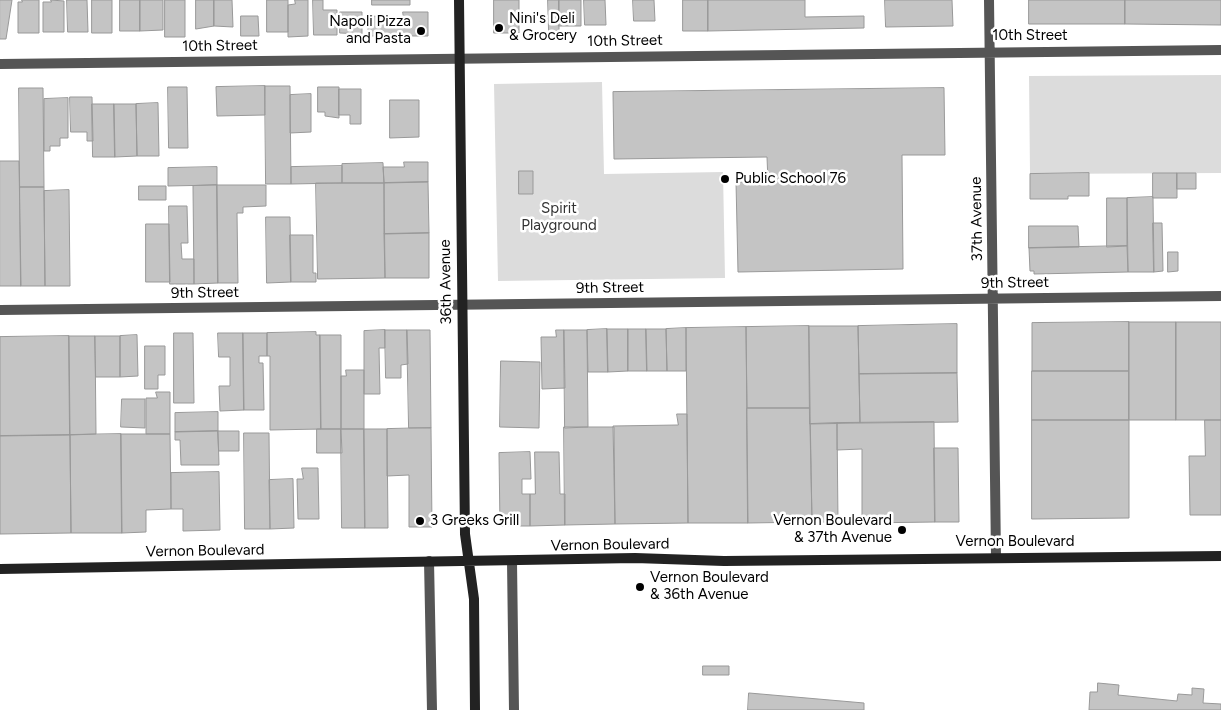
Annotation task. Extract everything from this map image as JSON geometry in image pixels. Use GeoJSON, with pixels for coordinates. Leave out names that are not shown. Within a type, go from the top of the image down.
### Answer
{"type":"FeatureCollection","features":[{"type":"Feature","properties":{"kind":"main road","name":"36th Avenue"},"geometry":{"type":"LineString","coordinates":[[459,0],[465,534],[474,599],[476,710]]}},
{"type":"Feature","properties":{"kind":"main road","name":"Vernon Boulevard"},"geometry":{"type":"LineString","coordinates":[[0,569],[429,561],[512,562],[635,558],[724,560],[1221,556]]}},
{"type":"Feature","properties":{"kind":"street","name":"37th Avenue"},"geometry":{"type":"LineString","coordinates":[[989,0],[996,557]]}},
{"type":"Feature","properties":{"kind":"street","name":"10th Street"},"geometry":{"type":"LineString","coordinates":[[0,64],[1221,50]]}},
{"type":"Feature","properties":{"kind":"street","name":"9th Street"},"geometry":{"type":"LineString","coordinates":[[0,310],[1221,296]]}},
{"type":"Feature","properties":{"kind":"street"},"geometry":{"type":"LineString","coordinates":[[429,561],[432,710]]}},
{"type":"Feature","properties":{"kind":"street"},"geometry":{"type":"LineString","coordinates":[[512,562],[514,710]]}},
{"type":"Feature","properties":{"kind":"green space"},"geometry":{"type":"Polygon","coordinates":[[[1221,75],[1221,173],[1030,174],[1029,76],[1221,75]]]}},
{"type":"Feature","properties":{"kind":"green space","name":"Spirit Playground"},"geometry":{"type":"Polygon","coordinates":[[[602,82],[604,174],[723,172],[725,278],[498,281],[494,84],[602,82]]]}},
{"type":"Feature","properties":{"kind":"building"},"geometry":{"type":"Polygon","coordinates":[[[0,0],[12,0],[6,39],[0,39],[0,0]]]}},
{"type":"Feature","properties":{"kind":"building"},"geometry":{"type":"Polygon","coordinates":[[[22,0],[39,0],[39,33],[18,33],[18,2],[22,2],[22,0]]]}},
{"type":"Feature","properties":{"kind":"building"},"geometry":{"type":"Polygon","coordinates":[[[51,0],[64,1],[64,32],[43,32],[43,2],[51,2],[51,0]]]}},
{"type":"Feature","properties":{"kind":"building"},"geometry":{"type":"Polygon","coordinates":[[[67,0],[87,0],[88,32],[68,32],[67,0]]]}},
{"type":"Feature","properties":{"kind":"building"},"geometry":{"type":"Polygon","coordinates":[[[92,0],[112,0],[112,33],[92,33],[92,0]]]}},
{"type":"Feature","properties":{"kind":"building"},"geometry":{"type":"Polygon","coordinates":[[[120,0],[140,0],[140,31],[120,31],[120,0]]]}},
{"type":"Feature","properties":{"kind":"building"},"geometry":{"type":"Polygon","coordinates":[[[140,0],[163,0],[163,30],[140,31],[140,0]]]}},
{"type":"Feature","properties":{"kind":"building"},"geometry":{"type":"Polygon","coordinates":[[[165,0],[185,0],[185,37],[165,37],[165,0]]]}},
{"type":"Feature","properties":{"kind":"building"},"geometry":{"type":"Polygon","coordinates":[[[196,0],[214,0],[214,26],[196,29],[196,0]]]}},
{"type":"Feature","properties":{"kind":"building"},"geometry":{"type":"Polygon","coordinates":[[[214,0],[232,0],[233,27],[214,26],[214,0]]]}},
{"type":"Feature","properties":{"kind":"building"},"geometry":{"type":"Polygon","coordinates":[[[267,0],[288,0],[288,32],[267,32],[267,0]]]}},
{"type":"Feature","properties":{"kind":"building"},"geometry":{"type":"Polygon","coordinates":[[[295,0],[308,0],[308,36],[288,37],[288,5],[295,4],[295,0]]]}},
{"type":"Feature","properties":{"kind":"building"},"geometry":{"type":"Polygon","coordinates":[[[313,0],[323,0],[323,10],[337,10],[337,35],[314,35],[313,0]]]}},
{"type":"Feature","properties":{"kind":"building"},"geometry":{"type":"Polygon","coordinates":[[[372,0],[410,0],[410,5],[372,5],[372,0]]]}},
{"type":"Feature","properties":{"kind":"building"},"geometry":{"type":"Polygon","coordinates":[[[494,0],[519,0],[519,33],[494,33],[494,0]]]}},
{"type":"Feature","properties":{"kind":"building"},"geometry":{"type":"Polygon","coordinates":[[[548,0],[559,0],[559,31],[549,31],[548,0]]]}},
{"type":"Feature","properties":{"kind":"building"},"geometry":{"type":"Polygon","coordinates":[[[559,0],[581,0],[581,26],[559,26],[559,0]]]}},
{"type":"Feature","properties":{"kind":"building"},"geometry":{"type":"Polygon","coordinates":[[[584,0],[605,0],[606,25],[585,25],[584,0]]]}},
{"type":"Feature","properties":{"kind":"building"},"geometry":{"type":"Polygon","coordinates":[[[633,0],[654,0],[655,21],[634,21],[633,0]]]}},
{"type":"Feature","properties":{"kind":"building"},"geometry":{"type":"Polygon","coordinates":[[[683,0],[708,0],[708,31],[683,31],[683,0]]]}},
{"type":"Feature","properties":{"kind":"building"},"geometry":{"type":"Polygon","coordinates":[[[708,0],[805,0],[805,17],[864,16],[864,28],[708,31],[708,0]]]}},
{"type":"Feature","properties":{"kind":"building"},"geometry":{"type":"Polygon","coordinates":[[[885,0],[952,0],[953,26],[886,27],[885,0]]]}},
{"type":"Feature","properties":{"kind":"building"},"geometry":{"type":"Polygon","coordinates":[[[1029,0],[1125,0],[1125,24],[1029,24],[1029,0]]]}},
{"type":"Feature","properties":{"kind":"building"},"geometry":{"type":"Polygon","coordinates":[[[1125,0],[1221,0],[1221,25],[1125,24],[1125,0]]]}},
{"type":"Feature","properties":{"kind":"building"},"geometry":{"type":"Polygon","coordinates":[[[340,12],[362,12],[362,34],[340,33],[340,12]]]}},
{"type":"Feature","properties":{"kind":"building"},"geometry":{"type":"Polygon","coordinates":[[[403,12],[428,12],[428,36],[368,36],[368,16],[403,17],[403,12]]]}},
{"type":"Feature","properties":{"kind":"building"},"geometry":{"type":"Polygon","coordinates":[[[241,16],[258,16],[259,36],[241,36],[241,16]]]}},
{"type":"Feature","properties":{"kind":"building"},"geometry":{"type":"Polygon","coordinates":[[[265,86],[265,115],[217,116],[216,87],[265,86]]]}},
{"type":"Feature","properties":{"kind":"building"},"geometry":{"type":"Polygon","coordinates":[[[265,86],[290,86],[291,184],[266,184],[265,86]]]}},
{"type":"Feature","properties":{"kind":"building"},"geometry":{"type":"Polygon","coordinates":[[[168,87],[187,87],[188,148],[169,148],[168,87]]]}},
{"type":"Feature","properties":{"kind":"building"},"geometry":{"type":"Polygon","coordinates":[[[318,87],[339,87],[339,118],[325,116],[325,112],[318,112],[318,87]]]}},
{"type":"Feature","properties":{"kind":"building"},"geometry":{"type":"Polygon","coordinates":[[[19,88],[43,88],[44,187],[20,187],[19,88]]]}},
{"type":"Feature","properties":{"kind":"building"},"geometry":{"type":"Polygon","coordinates":[[[944,88],[945,155],[902,155],[903,269],[738,272],[736,182],[768,182],[767,157],[614,159],[613,92],[944,88]]]}},
{"type":"Feature","properties":{"kind":"building"},"geometry":{"type":"Polygon","coordinates":[[[339,89],[361,89],[361,124],[350,124],[350,115],[339,115],[339,89]]]}},
{"type":"Feature","properties":{"kind":"building"},"geometry":{"type":"Polygon","coordinates":[[[311,94],[311,132],[290,133],[290,95],[311,94]]]}},
{"type":"Feature","properties":{"kind":"building"},"geometry":{"type":"Polygon","coordinates":[[[70,97],[92,97],[93,141],[87,141],[87,132],[71,132],[70,97]]]}},
{"type":"Feature","properties":{"kind":"building"},"geometry":{"type":"Polygon","coordinates":[[[68,98],[68,138],[60,138],[60,146],[50,146],[50,151],[44,151],[44,99],[68,98]]]}},
{"type":"Feature","properties":{"kind":"building"},"geometry":{"type":"Polygon","coordinates":[[[390,100],[419,100],[419,137],[390,138],[390,100]]]}},
{"type":"Feature","properties":{"kind":"building"},"geometry":{"type":"Polygon","coordinates":[[[158,103],[159,156],[137,156],[136,104],[158,103]]]}},
{"type":"Feature","properties":{"kind":"building"},"geometry":{"type":"Polygon","coordinates":[[[92,104],[114,104],[115,157],[93,157],[92,104]]]}},
{"type":"Feature","properties":{"kind":"building"},"geometry":{"type":"Polygon","coordinates":[[[114,104],[136,104],[137,156],[115,157],[114,104]]]}},
{"type":"Feature","properties":{"kind":"building"},"geometry":{"type":"Polygon","coordinates":[[[0,161],[19,161],[21,286],[0,286],[0,161]]]}},
{"type":"Feature","properties":{"kind":"building"},"geometry":{"type":"Polygon","coordinates":[[[404,162],[428,162],[428,182],[384,183],[383,167],[404,167],[404,162]]]}},
{"type":"Feature","properties":{"kind":"building"},"geometry":{"type":"Polygon","coordinates":[[[383,163],[384,183],[342,183],[342,164],[383,163]]]}},
{"type":"Feature","properties":{"kind":"building"},"geometry":{"type":"Polygon","coordinates":[[[342,166],[342,183],[291,184],[291,167],[342,166]]]}},
{"type":"Feature","properties":{"kind":"building"},"geometry":{"type":"Polygon","coordinates":[[[217,167],[217,185],[168,186],[168,168],[217,167]]]}},
{"type":"Feature","properties":{"kind":"building"},"geometry":{"type":"Polygon","coordinates":[[[519,171],[533,171],[533,194],[519,194],[519,171]]]}},
{"type":"Feature","properties":{"kind":"building"},"geometry":{"type":"Polygon","coordinates":[[[1089,173],[1089,196],[1068,196],[1068,199],[1030,199],[1030,174],[1089,173]]]}},
{"type":"Feature","properties":{"kind":"building"},"geometry":{"type":"Polygon","coordinates":[[[1153,173],[1177,173],[1177,198],[1153,198],[1153,173]]]}},
{"type":"Feature","properties":{"kind":"building"},"geometry":{"type":"Polygon","coordinates":[[[1177,173],[1196,173],[1196,189],[1177,189],[1177,173]]]}},
{"type":"Feature","properties":{"kind":"building"},"geometry":{"type":"Polygon","coordinates":[[[428,182],[429,233],[384,234],[384,183],[428,182]]]}},
{"type":"Feature","properties":{"kind":"building"},"geometry":{"type":"Polygon","coordinates":[[[316,183],[384,183],[385,278],[318,279],[316,183]]]}},
{"type":"Feature","properties":{"kind":"building"},"geometry":{"type":"Polygon","coordinates":[[[217,185],[218,283],[194,284],[193,186],[217,185]]]}},
{"type":"Feature","properties":{"kind":"building"},"geometry":{"type":"Polygon","coordinates":[[[217,185],[266,185],[266,206],[243,207],[243,213],[237,213],[238,283],[218,283],[217,185]]]}},
{"type":"Feature","properties":{"kind":"building"},"geometry":{"type":"Polygon","coordinates":[[[139,186],[166,186],[166,200],[139,200],[139,186]]]}},
{"type":"Feature","properties":{"kind":"building"},"geometry":{"type":"Polygon","coordinates":[[[20,187],[44,187],[45,286],[21,286],[20,187]]]}},
{"type":"Feature","properties":{"kind":"building"},"geometry":{"type":"Polygon","coordinates":[[[69,190],[70,286],[45,286],[44,191],[69,190]]]}},
{"type":"Feature","properties":{"kind":"building"},"geometry":{"type":"Polygon","coordinates":[[[1153,197],[1154,272],[1128,272],[1127,198],[1153,197]]]}},
{"type":"Feature","properties":{"kind":"building"},"geometry":{"type":"Polygon","coordinates":[[[1107,198],[1127,198],[1127,246],[1107,247],[1107,198]]]}},
{"type":"Feature","properties":{"kind":"building"},"geometry":{"type":"Polygon","coordinates":[[[169,206],[187,206],[188,243],[181,243],[182,259],[194,259],[194,284],[170,284],[169,206]]]}},
{"type":"Feature","properties":{"kind":"building"},"geometry":{"type":"Polygon","coordinates":[[[266,217],[290,217],[291,282],[267,283],[266,217]]]}},
{"type":"Feature","properties":{"kind":"building"},"geometry":{"type":"Polygon","coordinates":[[[1153,223],[1162,223],[1163,271],[1154,272],[1153,223]]]}},
{"type":"Feature","properties":{"kind":"building"},"geometry":{"type":"Polygon","coordinates":[[[146,224],[169,224],[170,282],[146,282],[146,224]]]}},
{"type":"Feature","properties":{"kind":"building"},"geometry":{"type":"Polygon","coordinates":[[[1029,226],[1078,226],[1079,247],[1029,248],[1029,226]]]}},
{"type":"Feature","properties":{"kind":"building"},"geometry":{"type":"Polygon","coordinates":[[[429,233],[429,278],[385,278],[384,234],[429,233]]]}},
{"type":"Feature","properties":{"kind":"building"},"geometry":{"type":"Polygon","coordinates":[[[290,235],[313,235],[313,273],[316,273],[316,282],[291,282],[290,235]]]}},
{"type":"Feature","properties":{"kind":"building"},"geometry":{"type":"Polygon","coordinates":[[[1127,246],[1128,272],[1034,274],[1034,271],[1030,271],[1029,248],[1127,246]]]}},
{"type":"Feature","properties":{"kind":"building"},"geometry":{"type":"Polygon","coordinates":[[[1168,252],[1178,252],[1178,271],[1168,272],[1168,252]]]}},
{"type":"Feature","properties":{"kind":"building"},"geometry":{"type":"Polygon","coordinates":[[[1129,322],[1176,322],[1176,420],[1129,420],[1129,322]]]}},
{"type":"Feature","properties":{"kind":"building"},"geometry":{"type":"Polygon","coordinates":[[[1129,322],[1129,371],[1032,371],[1032,323],[1129,322]]]}},
{"type":"Feature","properties":{"kind":"building"},"geometry":{"type":"Polygon","coordinates":[[[1176,322],[1221,322],[1221,420],[1176,420],[1176,322]]]}},
{"type":"Feature","properties":{"kind":"building"},"geometry":{"type":"Polygon","coordinates":[[[957,324],[957,373],[859,374],[858,326],[957,324]]]}},
{"type":"Feature","properties":{"kind":"building"},"geometry":{"type":"Polygon","coordinates":[[[809,326],[810,408],[747,408],[746,327],[809,326]]]}},
{"type":"Feature","properties":{"kind":"building"},"geometry":{"type":"Polygon","coordinates":[[[809,326],[858,326],[860,423],[810,424],[809,326]]]}},
{"type":"Feature","properties":{"kind":"building"},"geometry":{"type":"Polygon","coordinates":[[[746,327],[748,523],[688,523],[686,328],[746,327]]]}},
{"type":"Feature","properties":{"kind":"building"},"geometry":{"type":"Polygon","coordinates":[[[686,328],[686,371],[667,371],[666,329],[686,328]]]}},
{"type":"Feature","properties":{"kind":"building"},"geometry":{"type":"Polygon","coordinates":[[[607,329],[608,372],[588,372],[587,330],[607,329]]]}},
{"type":"Feature","properties":{"kind":"building"},"geometry":{"type":"Polygon","coordinates":[[[607,329],[628,329],[628,371],[608,372],[607,329]]]}},
{"type":"Feature","properties":{"kind":"building"},"geometry":{"type":"Polygon","coordinates":[[[628,329],[646,329],[647,371],[628,371],[628,329]]]}},
{"type":"Feature","properties":{"kind":"building"},"geometry":{"type":"Polygon","coordinates":[[[646,329],[666,329],[667,371],[647,371],[646,329]]]}},
{"type":"Feature","properties":{"kind":"building"},"geometry":{"type":"Polygon","coordinates":[[[385,330],[385,348],[379,348],[380,394],[364,394],[364,331],[385,330]]]}},
{"type":"Feature","properties":{"kind":"building"},"geometry":{"type":"Polygon","coordinates":[[[385,330],[407,330],[408,364],[401,365],[401,378],[386,378],[385,330]]]}},
{"type":"Feature","properties":{"kind":"building"},"geometry":{"type":"Polygon","coordinates":[[[407,330],[430,330],[431,428],[409,428],[407,330]]]}},
{"type":"Feature","properties":{"kind":"building"},"geometry":{"type":"Polygon","coordinates":[[[556,330],[564,330],[565,388],[542,389],[541,337],[556,337],[556,330]]]}},
{"type":"Feature","properties":{"kind":"building"},"geometry":{"type":"Polygon","coordinates":[[[564,330],[587,330],[588,427],[565,428],[564,330]]]}},
{"type":"Feature","properties":{"kind":"building"},"geometry":{"type":"Polygon","coordinates":[[[316,332],[316,335],[320,335],[321,429],[270,430],[270,356],[267,356],[267,333],[316,332]]]}},
{"type":"Feature","properties":{"kind":"building"},"geometry":{"type":"Polygon","coordinates":[[[174,333],[193,333],[194,403],[174,403],[174,333]]]}},
{"type":"Feature","properties":{"kind":"building"},"geometry":{"type":"Polygon","coordinates":[[[218,333],[243,333],[244,410],[220,411],[219,386],[230,386],[230,357],[219,357],[218,333]]]}},
{"type":"Feature","properties":{"kind":"building"},"geometry":{"type":"Polygon","coordinates":[[[243,333],[267,333],[267,356],[259,356],[259,363],[263,363],[264,410],[244,410],[243,333]]]}},
{"type":"Feature","properties":{"kind":"building"},"geometry":{"type":"Polygon","coordinates":[[[137,335],[138,376],[120,377],[120,336],[137,335]]]}},
{"type":"Feature","properties":{"kind":"building"},"geometry":{"type":"Polygon","coordinates":[[[320,335],[341,335],[341,429],[321,429],[320,335]]]}},
{"type":"Feature","properties":{"kind":"building"},"geometry":{"type":"Polygon","coordinates":[[[69,336],[70,435],[0,436],[0,337],[69,336]]]}},
{"type":"Feature","properties":{"kind":"building"},"geometry":{"type":"Polygon","coordinates":[[[69,336],[95,336],[96,434],[70,435],[69,336]]]}},
{"type":"Feature","properties":{"kind":"building"},"geometry":{"type":"Polygon","coordinates":[[[95,336],[120,336],[120,377],[96,377],[95,336]]]}},
{"type":"Feature","properties":{"kind":"building"},"geometry":{"type":"Polygon","coordinates":[[[145,346],[165,346],[165,375],[158,375],[158,389],[145,389],[145,346]]]}},
{"type":"Feature","properties":{"kind":"building"},"geometry":{"type":"Polygon","coordinates":[[[501,361],[540,362],[539,428],[500,427],[501,361]]]}},
{"type":"Feature","properties":{"kind":"building"},"geometry":{"type":"Polygon","coordinates":[[[346,370],[364,370],[364,429],[341,429],[341,376],[346,376],[346,370]]]}},
{"type":"Feature","properties":{"kind":"building"},"geometry":{"type":"Polygon","coordinates":[[[1032,371],[1129,371],[1129,420],[1032,420],[1032,371]]]}},
{"type":"Feature","properties":{"kind":"building"},"geometry":{"type":"Polygon","coordinates":[[[957,373],[958,422],[860,423],[859,374],[957,373]]]}},
{"type":"Feature","properties":{"kind":"building"},"geometry":{"type":"Polygon","coordinates":[[[156,392],[170,392],[170,434],[146,434],[146,398],[157,398],[156,392]]]}},
{"type":"Feature","properties":{"kind":"building"},"geometry":{"type":"Polygon","coordinates":[[[122,399],[145,399],[145,428],[121,427],[122,399]]]}},
{"type":"Feature","properties":{"kind":"building"},"geometry":{"type":"Polygon","coordinates":[[[747,408],[810,408],[812,522],[748,523],[747,408]]]}},
{"type":"Feature","properties":{"kind":"building"},"geometry":{"type":"Polygon","coordinates":[[[218,412],[218,431],[175,432],[175,413],[218,412]]]}},
{"type":"Feature","properties":{"kind":"building"},"geometry":{"type":"Polygon","coordinates":[[[677,414],[687,414],[688,523],[615,524],[613,426],[678,425],[677,414]]]}},
{"type":"Feature","properties":{"kind":"building"},"geometry":{"type":"Polygon","coordinates":[[[1032,420],[1129,420],[1129,518],[1032,519],[1032,420]]]}},
{"type":"Feature","properties":{"kind":"building"},"geometry":{"type":"Polygon","coordinates":[[[1205,420],[1221,420],[1221,515],[1190,515],[1189,456],[1205,456],[1205,420]]]}},
{"type":"Feature","properties":{"kind":"building"},"geometry":{"type":"Polygon","coordinates":[[[934,422],[935,522],[862,523],[862,449],[837,450],[837,423],[934,422]]]}},
{"type":"Feature","properties":{"kind":"building"},"geometry":{"type":"Polygon","coordinates":[[[837,423],[838,522],[812,522],[810,424],[837,423]]]}},
{"type":"Feature","properties":{"kind":"building"},"geometry":{"type":"Polygon","coordinates":[[[564,427],[614,427],[615,524],[565,525],[564,427]]]}},
{"type":"Feature","properties":{"kind":"building"},"geometry":{"type":"Polygon","coordinates":[[[431,428],[432,527],[409,527],[409,475],[387,476],[387,429],[431,428]]]}},
{"type":"Feature","properties":{"kind":"building"},"geometry":{"type":"Polygon","coordinates":[[[317,429],[341,429],[342,453],[317,453],[317,429]]]}},
{"type":"Feature","properties":{"kind":"building"},"geometry":{"type":"Polygon","coordinates":[[[341,429],[364,429],[365,528],[342,528],[341,429]]]}},
{"type":"Feature","properties":{"kind":"building"},"geometry":{"type":"Polygon","coordinates":[[[364,429],[387,429],[388,528],[365,528],[364,429]]]}},
{"type":"Feature","properties":{"kind":"building"},"geometry":{"type":"Polygon","coordinates":[[[218,431],[239,431],[239,451],[219,451],[218,431]]]}},
{"type":"Feature","properties":{"kind":"building"},"geometry":{"type":"Polygon","coordinates":[[[218,431],[219,465],[181,465],[180,440],[175,440],[175,432],[218,431]]]}},
{"type":"Feature","properties":{"kind":"building"},"geometry":{"type":"Polygon","coordinates":[[[244,433],[269,433],[270,529],[245,529],[244,433]]]}},
{"type":"Feature","properties":{"kind":"building"},"geometry":{"type":"Polygon","coordinates":[[[121,434],[122,533],[71,533],[70,435],[121,434]]]}},
{"type":"Feature","properties":{"kind":"building"},"geometry":{"type":"Polygon","coordinates":[[[121,434],[170,434],[171,509],[146,510],[146,532],[122,533],[121,434]]]}},
{"type":"Feature","properties":{"kind":"building"},"geometry":{"type":"Polygon","coordinates":[[[70,435],[71,533],[0,534],[0,436],[70,435]]]}},
{"type":"Feature","properties":{"kind":"building"},"geometry":{"type":"Polygon","coordinates":[[[934,448],[958,448],[959,522],[935,522],[934,448]]]}},
{"type":"Feature","properties":{"kind":"building"},"geometry":{"type":"Polygon","coordinates":[[[530,452],[531,479],[522,479],[522,494],[530,494],[530,526],[500,526],[499,453],[530,452]]]}},
{"type":"Feature","properties":{"kind":"building"},"geometry":{"type":"Polygon","coordinates":[[[535,452],[559,452],[560,494],[565,494],[565,525],[530,526],[530,494],[535,494],[535,452]]]}},
{"type":"Feature","properties":{"kind":"building"},"geometry":{"type":"Polygon","coordinates":[[[302,468],[318,468],[319,519],[298,519],[297,479],[303,479],[302,468]]]}},
{"type":"Feature","properties":{"kind":"building"},"geometry":{"type":"Polygon","coordinates":[[[219,472],[220,530],[183,531],[183,509],[171,509],[171,473],[219,472]]]}},
{"type":"Feature","properties":{"kind":"building"},"geometry":{"type":"Polygon","coordinates":[[[293,479],[294,528],[270,529],[269,480],[293,479]]]}},
{"type":"Feature","properties":{"kind":"building"},"geometry":{"type":"Polygon","coordinates":[[[703,666],[729,666],[729,675],[703,675],[703,666]]]}},
{"type":"Feature","properties":{"kind":"building"},"geometry":{"type":"Polygon","coordinates":[[[1098,683],[1119,685],[1118,695],[1177,701],[1178,694],[1192,695],[1192,688],[1204,689],[1203,703],[1221,704],[1221,710],[1089,710],[1090,692],[1097,692],[1098,683]]]}},
{"type":"Feature","properties":{"kind":"building"},"geometry":{"type":"Polygon","coordinates":[[[749,693],[864,703],[864,710],[748,710],[749,693]]]}},
{"type":"Feature","properties":{"kind":"place","name":"Nini's Deli & Grocery"},"geometry":{"type":"Point","coordinates":[499,28]}},
{"type":"Feature","properties":{"kind":"place","name":"Napoli Pizza and Pasta"},"geometry":{"type":"Point","coordinates":[421,31]}},
{"type":"Feature","properties":{"kind":"place","name":"Public School 76"},"geometry":{"type":"Point","coordinates":[725,179]}},
{"type":"Feature","properties":{"kind":"place","name":"3 Greeks Grill"},"geometry":{"type":"Point","coordinates":[420,521]}},
{"type":"Feature","properties":{"kind":"place","name":"Vernon Boulevard & 37th Avenue"},"geometry":{"type":"Point","coordinates":[902,530]}},
{"type":"Feature","properties":{"kind":"place","name":"Vernon Boulevard & 36th Avenue"},"geometry":{"type":"Point","coordinates":[640,587]}}]}
